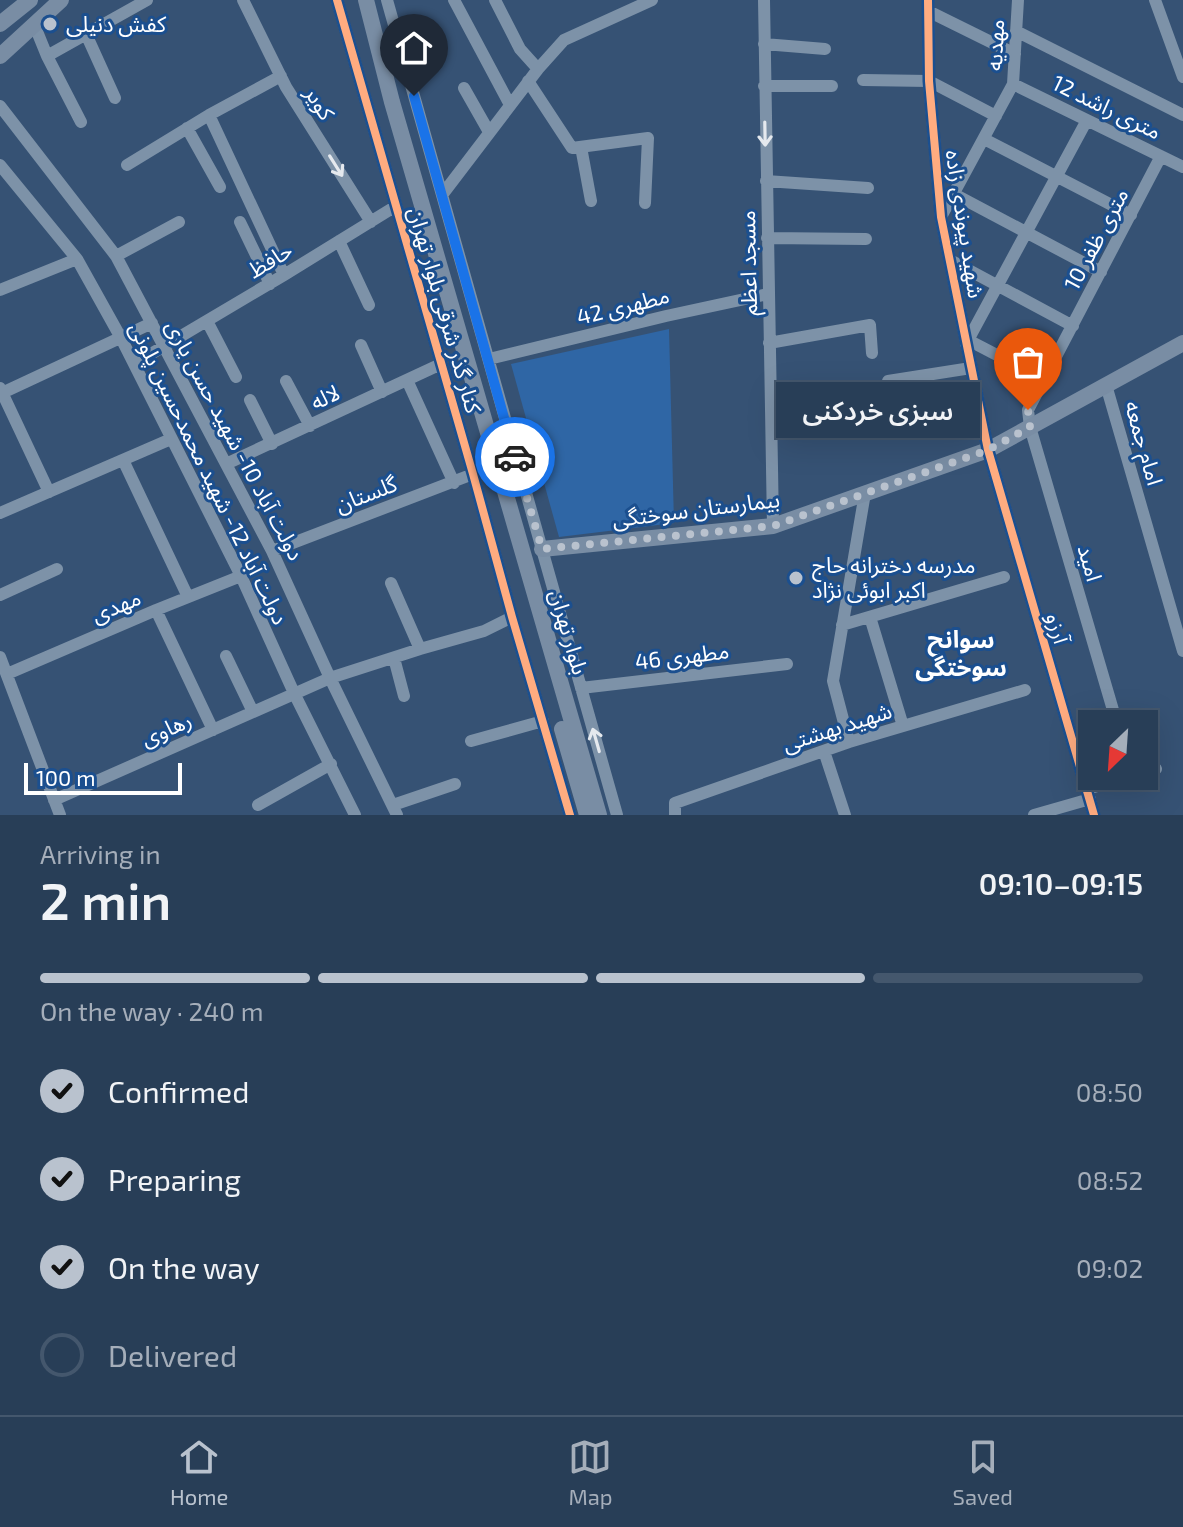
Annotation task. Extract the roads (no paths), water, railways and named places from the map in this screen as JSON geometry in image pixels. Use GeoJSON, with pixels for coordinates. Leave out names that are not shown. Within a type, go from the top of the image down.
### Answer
{"type":"FeatureCollection","features":[{"type":"Feature","properties":{"kind":"main road"},"geometry":{"type":"LineString","coordinates":[[0,56],[61,0]]}},
{"type":"Feature","properties":{"kind":"main road","name":"بلوار تهران"},"geometry":{"type":"LineString","coordinates":[[355,0],[587,815]]}},
{"type":"Feature","properties":{"kind":"main road","name":"بلوار تهران"},"geometry":{"type":"LineString","coordinates":[[366,0],[392,102],[599,815]]}},
{"type":"Feature","properties":{"kind":"main road"},"geometry":{"type":"LineString","coordinates":[[0,24],[25,2],[34,24]]}},
{"type":"Feature","properties":{"kind":"main road","name":"بیمارستان سوختگی"},"geometry":{"type":"LineString","coordinates":[[542,549],[773,526],[988,450],[1183,343]]}},
{"type":"Feature","properties":{"kind":"street"},"geometry":{"type":"LineString","coordinates":[[47,56],[147,0]]}},
{"type":"Feature","properties":{"kind":"street","name":"کویر"},"geometry":{"type":"LineString","coordinates":[[243,0],[281,76],[371,222]]}},
{"type":"Feature","properties":{"kind":"street","name":"کنار گذر شرقی بلوار تهران"},"geometry":{"type":"LineString","coordinates":[[337,0],[543,721],[565,814]]}},
{"type":"Feature","properties":{"kind":"street"},"geometry":{"type":"LineString","coordinates":[[387,0],[617,815]]}},
{"type":"Feature","properties":{"kind":"street"},"geometry":{"type":"LineString","coordinates":[[454,0],[510,105]]}},
{"type":"Feature","properties":{"kind":"street"},"geometry":{"type":"LineString","coordinates":[[495,0],[520,49],[538,69]]}},
{"type":"Feature","properties":{"kind":"street"},"geometry":{"type":"LineString","coordinates":[[442,195],[528,81],[564,40],[652,0]]}},
{"type":"Feature","properties":{"kind":"street","name":"مسجد اعظم"},"geometry":{"type":"LineString","coordinates":[[764,0],[773,526]]}},
{"type":"Feature","properties":{"kind":"street","name":"مهدیه"},"geometry":{"type":"LineString","coordinates":[[941,217],[1013,84],[1018,0]]}},
{"type":"Feature","properties":{"kind":"street"},"geometry":{"type":"LineString","coordinates":[[1142,0],[1157,4],[1183,77]]}},
{"type":"Feature","properties":{"kind":"street"},"geometry":{"type":"LineString","coordinates":[[928,5],[1015,54]]}},
{"type":"Feature","properties":{"kind":"street","name":"شهید پیوندی زاده"},"geometry":{"type":"LineString","coordinates":[[928,5],[929,81],[941,217],[988,450]]}},
{"type":"Feature","properties":{"kind":"street"},"geometry":{"type":"LineString","coordinates":[[34,24],[81,122]]}},
{"type":"Feature","properties":{"kind":"street"},"geometry":{"type":"LineString","coordinates":[[1016,31],[1183,115]]}},
{"type":"Feature","properties":{"kind":"street"},"geometry":{"type":"LineString","coordinates":[[86,34],[115,98]]}},
{"type":"Feature","properties":{"kind":"street"},"geometry":{"type":"LineString","coordinates":[[764,44],[825,49]]}},
{"type":"Feature","properties":{"kind":"street"},"geometry":{"type":"LineString","coordinates":[[127,165],[281,76]]}},
{"type":"Feature","properties":{"kind":"street"},"geometry":{"type":"LineString","coordinates":[[863,80],[929,81],[996,116]]}},
{"type":"Feature","properties":{"kind":"street"},"geometry":{"type":"LineString","coordinates":[[528,81],[572,148],[648,138],[645,203]]}},
{"type":"Feature","properties":{"kind":"street","name":"12 متری راشد"},"geometry":{"type":"LineString","coordinates":[[1013,84],[1183,167]]}},
{"type":"Feature","properties":{"kind":"street"},"geometry":{"type":"LineString","coordinates":[[764,86],[832,86]]}},
{"type":"Feature","properties":{"kind":"street"},"geometry":{"type":"LineString","coordinates":[[464,88],[489,132]]}},
{"type":"Feature","properties":{"kind":"street"},"geometry":{"type":"LineString","coordinates":[[392,102],[414,96]]}},
{"type":"Feature","properties":{"kind":"street","name":"دولت آباد 10- شهید حسن یاری"},"geometry":{"type":"LineString","coordinates":[[0,106],[116,256],[272,551],[395,810]]}},
{"type":"Feature","properties":{"kind":"street"},"geometry":{"type":"LineString","coordinates":[[209,115],[284,275]]}},
{"type":"Feature","properties":{"kind":"street"},"geometry":{"type":"LineString","coordinates":[[1045,380],[967,342],[1087,120]]}},
{"type":"Feature","properties":{"kind":"street"},"geometry":{"type":"LineString","coordinates":[[187,128],[220,187]]}},
{"type":"Feature","properties":{"kind":"street"},"geometry":{"type":"LineString","coordinates":[[984,139],[1131,215]]}},
{"type":"Feature","properties":{"kind":"street"},"geometry":{"type":"LineString","coordinates":[[581,147],[591,201]]}},
{"type":"Feature","properties":{"kind":"street","name":"10 متری ظفر"},"geometry":{"type":"LineString","coordinates":[[1030,427],[1028,410],[1161,156]]}},
{"type":"Feature","properties":{"kind":"street","name":"دولت آباد 12- شهید محمدحسین پلونی"},"geometry":{"type":"LineString","coordinates":[[0,165],[77,259],[121,338],[241,576],[294,693],[355,815]]}},
{"type":"Feature","properties":{"kind":"street"},"geometry":{"type":"LineString","coordinates":[[766,181],[868,188]]}},
{"type":"Feature","properties":{"kind":"street"},"geometry":{"type":"LineString","coordinates":[[954,194],[1101,272]]}},
{"type":"Feature","properties":{"kind":"street","name":"حافظ"},"geometry":{"type":"LineString","coordinates":[[134,364],[396,206]]}},
{"type":"Feature","properties":{"kind":"street"},"geometry":{"type":"LineString","coordinates":[[116,256],[179,222]]}},
{"type":"Feature","properties":{"kind":"street"},"geometry":{"type":"LineString","coordinates":[[240,222],[270,284]]}},
{"type":"Feature","properties":{"kind":"street"},"geometry":{"type":"LineString","coordinates":[[767,238],[866,239]]}},
{"type":"Feature","properties":{"kind":"street"},"geometry":{"type":"LineString","coordinates":[[339,241],[369,305]]}},
{"type":"Feature","properties":{"kind":"street"},"geometry":{"type":"LineString","coordinates":[[0,290],[77,259]]}},
{"type":"Feature","properties":{"kind":"street"},"geometry":{"type":"LineString","coordinates":[[950,260],[1073,326]]}},
{"type":"Feature","properties":{"kind":"street","name":"مطهری 42"},"geometry":{"type":"LineString","coordinates":[[489,359],[768,294]]}},
{"type":"Feature","properties":{"kind":"street"},"geometry":{"type":"LineString","coordinates":[[207,321],[236,377]]}},
{"type":"Feature","properties":{"kind":"street"},"geometry":{"type":"LineString","coordinates":[[49,492],[1,390],[152,323]]}},
{"type":"Feature","properties":{"kind":"street"},"geometry":{"type":"LineString","coordinates":[[769,343],[870,325],[872,353]]}},
{"type":"Feature","properties":{"kind":"street"},"geometry":{"type":"LineString","coordinates":[[361,345],[382,392]]}},
{"type":"Feature","properties":{"kind":"street","name":"لاله"},"geometry":{"type":"LineString","coordinates":[[226,464],[441,364]]}},
{"type":"Feature","properties":{"kind":"street"},"geometry":{"type":"LineString","coordinates":[[888,381],[971,368]]}},
{"type":"Feature","properties":{"kind":"street"},"geometry":{"type":"LineString","coordinates":[[407,380],[454,483]]}},
{"type":"Feature","properties":{"kind":"street"},"geometry":{"type":"LineString","coordinates":[[286,381],[310,426]]}},
{"type":"Feature","properties":{"kind":"street","name":"امام جمعه"},"geometry":{"type":"LineString","coordinates":[[1106,385],[1183,651]]}},
{"type":"Feature","properties":{"kind":"street"},"geometry":{"type":"LineString","coordinates":[[250,400],[272,444]]}},
{"type":"Feature","properties":{"kind":"street","name":"امید"},"geometry":{"type":"LineString","coordinates":[[1030,427],[1113,710]]}},
{"type":"Feature","properties":{"kind":"street"},"geometry":{"type":"LineString","coordinates":[[0,513],[171,439]]}},
{"type":"Feature","properties":{"kind":"street","name":"آرزو"},"geometry":{"type":"LineString","coordinates":[[988,450],[1094,815]]}},
{"type":"Feature","properties":{"kind":"street"},"geometry":{"type":"LineString","coordinates":[[123,460],[188,597]]}},
{"type":"Feature","properties":{"kind":"street","name":"گلستان"},"geometry":{"type":"LineString","coordinates":[[272,551],[473,474]]}},
{"type":"Feature","properties":{"kind":"street"},"geometry":{"type":"LineString","coordinates":[[849,742],[833,681],[865,493]]}},
{"type":"Feature","properties":{"kind":"street"},"geometry":{"type":"LineString","coordinates":[[0,595],[57,569]]}},
{"type":"Feature","properties":{"kind":"street","name":"مهدی"},"geometry":{"type":"LineString","coordinates":[[7,674],[241,576]]}},
{"type":"Feature","properties":{"kind":"street"},"geometry":{"type":"LineString","coordinates":[[842,625],[1004,577]]}},
{"type":"Feature","properties":{"kind":"street"},"geometry":{"type":"LineString","coordinates":[[391,583],[420,649]]}},
{"type":"Feature","properties":{"kind":"street"},"geometry":{"type":"LineString","coordinates":[[156,610],[213,730]]}},
{"type":"Feature","properties":{"kind":"street"},"geometry":{"type":"LineString","coordinates":[[330,678],[484,631],[512,617]]}},
{"type":"Feature","properties":{"kind":"street"},"geometry":{"type":"LineString","coordinates":[[870,617],[903,726]]}},
{"type":"Feature","properties":{"kind":"street"},"geometry":{"type":"LineString","coordinates":[[226,656],[253,712]]}},
{"type":"Feature","properties":{"kind":"street"},"geometry":{"type":"LineString","coordinates":[[0,657],[60,815]]}},
{"type":"Feature","properties":{"kind":"street"},"geometry":{"type":"LineString","coordinates":[[394,658],[404,696]]}},
{"type":"Feature","properties":{"kind":"street","name":"مطهری 46"},"geometry":{"type":"LineString","coordinates":[[581,688],[787,664]]}},
{"type":"Feature","properties":{"kind":"street","name":"رهاوی"},"geometry":{"type":"LineString","coordinates":[[54,800],[330,678]]}},
{"type":"Feature","properties":{"kind":"street","name":"شهید بهشتی"},"geometry":{"type":"LineString","coordinates":[[675,815],[675,803],[849,742],[1025,690]]}},
{"type":"Feature","properties":{"kind":"street"},"geometry":{"type":"LineString","coordinates":[[471,741],[543,721]]}},
{"type":"Feature","properties":{"kind":"street"},"geometry":{"type":"LineString","coordinates":[[824,751],[845,815]]}},
{"type":"Feature","properties":{"kind":"street"},"geometry":{"type":"LineString","coordinates":[[258,805],[331,764]]}},
{"type":"Feature","properties":{"kind":"street"},"geometry":{"type":"LineString","coordinates":[[395,810],[455,784]]}},
{"type":"Feature","properties":{"kind":"street"},"geometry":{"type":"LineString","coordinates":[[1034,815],[1098,790]]}},
{"type":"Feature","properties":{"kind":"place","name":"کفش دنیلی"},"geometry":{"type":"Point","coordinates":[50,24]}},
{"type":"Feature","properties":{"kind":"place","name":"سبزی خردکنی"},"geometry":{"type":"Point","coordinates":[1028,410]}},
{"type":"Feature","properties":{"kind":"place","name":"مدرسه دخترانه حاج اکبر ابوئی نژاد"},"geometry":{"type":"Point","coordinates":[796,578]}},
{"type":"Feature","properties":{"kind":"district","name":"سوانح سوختگی"},"geometry":{"type":"Point","coordinates":[961,654]}}]}
